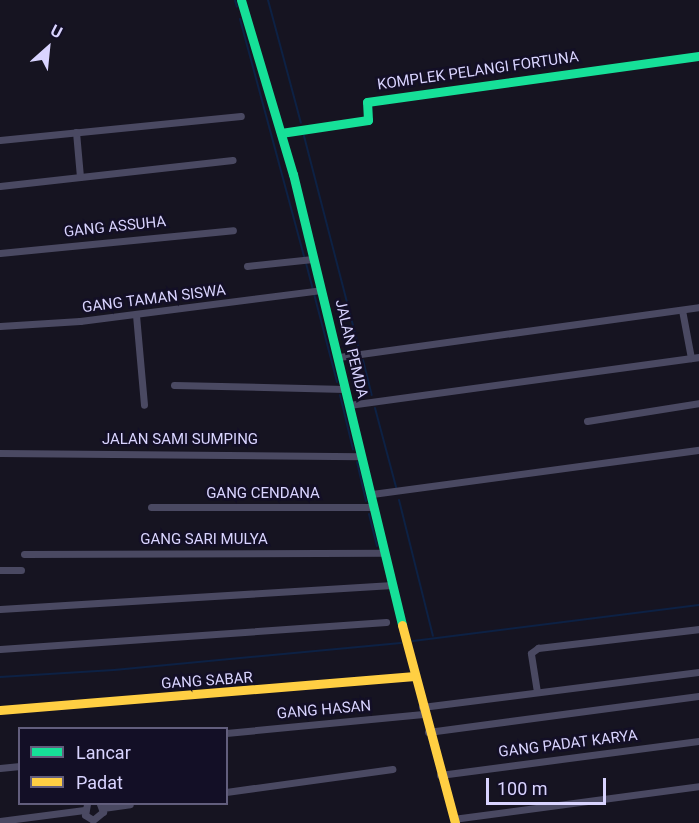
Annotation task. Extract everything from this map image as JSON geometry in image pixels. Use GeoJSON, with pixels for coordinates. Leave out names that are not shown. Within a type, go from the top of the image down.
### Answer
{"type":"FeatureCollection","features":[{"type":"Feature","properties":{"kind":"street","name":"JALAN PEMDA"},"geometry":{"type":"LineString","coordinates":[[241,0],[281,133],[313,259],[315,292],[339,357],[360,456],[372,494],[428,732],[454,821]]}},
{"type":"Feature","properties":{"kind":"street","name":"KOMPLEK PELANGI FORTUNA"},"geometry":{"type":"LineString","coordinates":[[281,133],[368,120],[367,102],[699,56]]}},
{"type":"Feature","properties":{"kind":"street"},"geometry":{"type":"LineString","coordinates":[[0,140],[241,116]]}},
{"type":"Feature","properties":{"kind":"street"},"geometry":{"type":"LineString","coordinates":[[76,132],[80,177]]}},
{"type":"Feature","properties":{"kind":"street"},"geometry":{"type":"LineString","coordinates":[[0,186],[233,160]]}},
{"type":"Feature","properties":{"kind":"street","name":"GANG ASSUHA"},"geometry":{"type":"LineString","coordinates":[[0,253],[233,230]]}},
{"type":"Feature","properties":{"kind":"street"},"geometry":{"type":"LineString","coordinates":[[247,266],[313,259]]}},
{"type":"Feature","properties":{"kind":"street","name":"GANG TAMAN SISWA"},"geometry":{"type":"LineString","coordinates":[[0,326],[136,315],[315,292]]}},
{"type":"Feature","properties":{"kind":"street"},"geometry":{"type":"LineString","coordinates":[[339,357],[699,307]]}},
{"type":"Feature","properties":{"kind":"street"},"geometry":{"type":"LineString","coordinates":[[349,405],[695,358],[682,310]]}},
{"type":"Feature","properties":{"kind":"street"},"geometry":{"type":"LineString","coordinates":[[136,315],[144,405]]}},
{"type":"Feature","properties":{"kind":"street"},"geometry":{"type":"LineString","coordinates":[[174,385],[345,389]]}},
{"type":"Feature","properties":{"kind":"street"},"geometry":{"type":"LineString","coordinates":[[587,421],[699,404]]}},
{"type":"Feature","properties":{"kind":"street"},"geometry":{"type":"LineString","coordinates":[[372,494],[699,450]]}},
{"type":"Feature","properties":{"kind":"street","name":"JALAN SAMI SUMPING"},"geometry":{"type":"LineString","coordinates":[[0,453],[360,456]]}},
{"type":"Feature","properties":{"kind":"street","name":"GANG CENDANA"},"geometry":{"type":"LineString","coordinates":[[151,507],[374,507]]}},
{"type":"Feature","properties":{"kind":"street","name":"GANG SARI MULYA"},"geometry":{"type":"LineString","coordinates":[[24,554],[385,553]]}},
{"type":"Feature","properties":{"kind":"street"},"geometry":{"type":"LineString","coordinates":[[0,570],[21,570]]}},
{"type":"Feature","properties":{"kind":"street"},"geometry":{"type":"LineString","coordinates":[[0,609],[392,585]]}},
{"type":"Feature","properties":{"kind":"street"},"geometry":{"type":"LineString","coordinates":[[0,649],[386,622]]}},
{"type":"Feature","properties":{"kind":"street"},"geometry":{"type":"LineString","coordinates":[[537,692],[531,654],[538,648],[699,629]]}},
{"type":"Feature","properties":{"kind":"street","name":"GANG HASAN"},"geometry":{"type":"LineString","coordinates":[[228,733],[423,710],[537,692],[699,672]]}},
{"type":"Feature","properties":{"kind":"street","name":"GANG SABAR"},"geometry":{"type":"LineString","coordinates":[[0,710],[219,695],[415,676]]}},
{"type":"Feature","properties":{"kind":"street"},"geometry":{"type":"LineString","coordinates":[[428,732],[699,696]]}},
{"type":"Feature","properties":{"kind":"street","name":"GANG PADAT KARYA"},"geometry":{"type":"LineString","coordinates":[[440,775],[699,741]]}},
{"type":"Feature","properties":{"kind":"street"},"geometry":{"type":"LineString","coordinates":[[0,768],[18,766]]}},
{"type":"Feature","properties":{"kind":"street"},"geometry":{"type":"LineString","coordinates":[[228,792],[392,769]]}},
{"type":"Feature","properties":{"kind":"street"},"geometry":{"type":"LineString","coordinates":[[454,821],[699,786]]}},
{"type":"Feature","properties":{"kind":"street"},"geometry":{"type":"LineString","coordinates":[[0,821],[86,807],[88,818],[97,819],[101,806]]}},
{"type":"Feature","properties":{"kind":"waterway"},"geometry":{"type":"LineString","coordinates":[[235,0],[237,7]]}},
{"type":"Feature","properties":{"kind":"waterway"},"geometry":{"type":"LineString","coordinates":[[268,0],[301,123]]}},
{"type":"Feature","properties":{"kind":"waterway"},"geometry":{"type":"LineString","coordinates":[[240,19],[304,257]]}},
{"type":"Feature","properties":{"kind":"waterway"},"geometry":{"type":"LineString","coordinates":[[304,136],[359,348]]}},
{"type":"Feature","properties":{"kind":"waterway"},"geometry":{"type":"LineString","coordinates":[[306,263],[337,382]]}},
{"type":"Feature","properties":{"kind":"waterway"},"geometry":{"type":"LineString","coordinates":[[363,360],[372,395]]}},
{"type":"Feature","properties":{"kind":"waterway"},"geometry":{"type":"LineString","coordinates":[[340,395],[353,449]]}},
{"type":"Feature","properties":{"kind":"waterway"},"geometry":{"type":"LineString","coordinates":[[375,408],[396,487]]}},
{"type":"Feature","properties":{"kind":"waterway"},"geometry":{"type":"LineString","coordinates":[[357,462],[366,501]]}},
{"type":"Feature","properties":{"kind":"waterway"},"geometry":{"type":"LineString","coordinates":[[399,500],[433,636]]}},
{"type":"Feature","properties":{"kind":"waterway"},"geometry":{"type":"LineString","coordinates":[[369,514],[377,546]]}},
{"type":"Feature","properties":{"kind":"waterway"},"geometry":{"type":"LineString","coordinates":[[413,641],[699,605]]}},
{"type":"Feature","properties":{"kind":"waterway"},"geometry":{"type":"LineString","coordinates":[[0,677],[114,670],[401,643]]}},
{"type":"Feature","properties":{"kind":"traffic: fast"},"geometry":{"type":"LineString","coordinates":[[241,0],[293,174],[402,625]]}},
{"type":"Feature","properties":{"kind":"traffic: fast"},"geometry":{"type":"LineString","coordinates":[[281,133],[368,120],[367,102],[699,56]]}},
{"type":"Feature","properties":{"kind":"traffic: slow"},"geometry":{"type":"LineString","coordinates":[[402,625],[455,823]]}},
{"type":"Feature","properties":{"kind":"traffic: slow"},"geometry":{"type":"LineString","coordinates":[[0,710],[415,676]]}}]}
